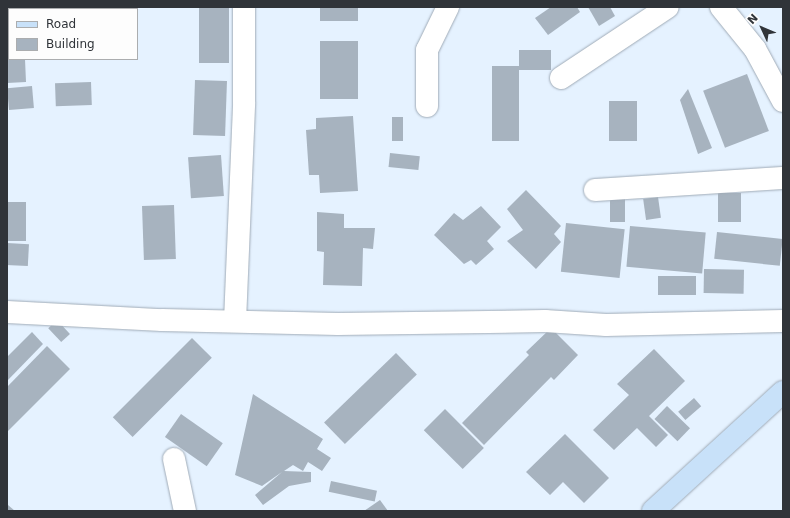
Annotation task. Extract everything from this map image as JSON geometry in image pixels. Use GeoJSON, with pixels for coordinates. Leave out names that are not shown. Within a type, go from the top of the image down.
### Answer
{"type":"FeatureCollection","features":[{"type":"Feature","properties":{"kind":"street"},"geometry":{"type":"LineString","coordinates":[[235,321],[244,102],[244,7]]}},
{"type":"Feature","properties":{"kind":"street"},"geometry":{"type":"LineString","coordinates":[[427,106],[426,50],[448,7]]}},
{"type":"Feature","properties":{"kind":"street"},"geometry":{"type":"LineString","coordinates":[[561,78],[668,7]]}},
{"type":"Feature","properties":{"kind":"street"},"geometry":{"type":"LineString","coordinates":[[721,7],[755,49],[783,101]]}},
{"type":"Feature","properties":{"kind":"street"},"geometry":{"type":"LineString","coordinates":[[595,190],[783,178]]}},
{"type":"Feature","properties":{"kind":"street"},"geometry":{"type":"LineString","coordinates":[[7,312],[338,324],[545,321],[606,325],[783,321]]}},
{"type":"Feature","properties":{"kind":"street"},"geometry":{"type":"LineString","coordinates":[[653,511],[783,392]]}},
{"type":"Feature","properties":{"kind":"street"},"geometry":{"type":"LineString","coordinates":[[174,459],[184,511]]}},
{"type":"Feature","properties":{"kind":"building"},"geometry":{"type":"Polygon","coordinates":[[[25,7],[41,7],[41,8],[25,7]]]}},
{"type":"Feature","properties":{"kind":"building"},"geometry":{"type":"Polygon","coordinates":[[[199,7],[229,7],[229,63],[199,63],[199,7]]]}},
{"type":"Feature","properties":{"kind":"building"},"geometry":{"type":"Polygon","coordinates":[[[320,7],[358,7],[358,21],[320,21],[320,7]]]}},
{"type":"Feature","properties":{"kind":"building"},"geometry":{"type":"Polygon","coordinates":[[[551,7],[577,7],[580,12],[548,35],[535,18],[551,7]]]}},
{"type":"Feature","properties":{"kind":"building"},"geometry":{"type":"Polygon","coordinates":[[[588,7],[610,7],[615,16],[599,26],[588,7]]]}},
{"type":"Feature","properties":{"kind":"building"},"geometry":{"type":"Polygon","coordinates":[[[320,41],[358,41],[358,99],[320,99],[320,41]]]}},
{"type":"Feature","properties":{"kind":"building"},"geometry":{"type":"Polygon","coordinates":[[[7,43],[8,60],[25,60],[26,82],[7,83],[7,43]]]}},
{"type":"Feature","properties":{"kind":"building"},"geometry":{"type":"Polygon","coordinates":[[[519,50],[551,50],[551,70],[519,70],[519,141],[492,141],[492,66],[519,66],[519,50]]]}},
{"type":"Feature","properties":{"kind":"building"},"geometry":{"type":"Polygon","coordinates":[[[747,74],[769,131],[725,148],[703,91],[747,74]]]}},
{"type":"Feature","properties":{"kind":"building"},"geometry":{"type":"Polygon","coordinates":[[[195,80],[227,81],[225,136],[193,135],[195,80]]]}},
{"type":"Feature","properties":{"kind":"building"},"geometry":{"type":"Polygon","coordinates":[[[91,82],[92,105],[56,106],[55,83],[91,82]]]}},
{"type":"Feature","properties":{"kind":"building"},"geometry":{"type":"Polygon","coordinates":[[[32,86],[34,108],[9,110],[7,88],[32,86]]]}},
{"type":"Feature","properties":{"kind":"building"},"geometry":{"type":"Polygon","coordinates":[[[688,89],[712,148],[698,154],[680,100],[688,89]]]}},
{"type":"Feature","properties":{"kind":"building"},"geometry":{"type":"Polygon","coordinates":[[[609,101],[637,101],[637,141],[609,141],[609,101]]]}},
{"type":"Feature","properties":{"kind":"building"},"geometry":{"type":"Polygon","coordinates":[[[353,116],[358,191],[320,193],[319,175],[309,175],[306,130],[316,129],[316,118],[353,116]]]}},
{"type":"Feature","properties":{"kind":"building"},"geometry":{"type":"Polygon","coordinates":[[[392,117],[403,117],[403,141],[392,141],[392,117]]]}},
{"type":"Feature","properties":{"kind":"building"},"geometry":{"type":"Polygon","coordinates":[[[390,153],[420,156],[418,170],[389,167],[390,153]]]}},
{"type":"Feature","properties":{"kind":"building"},"geometry":{"type":"Polygon","coordinates":[[[221,155],[224,196],[191,198],[188,157],[221,155]]]}},
{"type":"Feature","properties":{"kind":"building"},"geometry":{"type":"Polygon","coordinates":[[[526,190],[561,226],[554,234],[561,242],[536,269],[507,241],[523,230],[507,209],[526,190]]]}},
{"type":"Feature","properties":{"kind":"building"},"geometry":{"type":"Polygon","coordinates":[[[718,193],[741,193],[741,222],[718,222],[718,193]]]}},
{"type":"Feature","properties":{"kind":"building"},"geometry":{"type":"Polygon","coordinates":[[[658,197],[661,218],[646,220],[643,199],[658,197]]]}},
{"type":"Feature","properties":{"kind":"building"},"geometry":{"type":"Polygon","coordinates":[[[610,198],[625,198],[625,222],[610,222],[610,198]]]}},
{"type":"Feature","properties":{"kind":"building"},"geometry":{"type":"Polygon","coordinates":[[[7,202],[26,202],[26,241],[7,241],[7,202]]]}},
{"type":"Feature","properties":{"kind":"building"},"geometry":{"type":"Polygon","coordinates":[[[174,205],[176,259],[144,260],[142,206],[174,205]]]}},
{"type":"Feature","properties":{"kind":"building"},"geometry":{"type":"Polygon","coordinates":[[[481,206],[501,227],[487,241],[494,249],[476,265],[471,260],[464,264],[434,235],[454,213],[463,220],[481,206]]]}},
{"type":"Feature","properties":{"kind":"building"},"geometry":{"type":"Polygon","coordinates":[[[317,212],[344,214],[344,228],[375,228],[373,249],[363,248],[362,286],[323,285],[324,252],[317,251],[317,212]]]}},
{"type":"Feature","properties":{"kind":"building"},"geometry":{"type":"Polygon","coordinates":[[[566,223],[625,229],[620,278],[561,272],[566,223]]]}},
{"type":"Feature","properties":{"kind":"building"},"geometry":{"type":"Polygon","coordinates":[[[630,226],[706,233],[702,273],[626,267],[630,226]]]}},
{"type":"Feature","properties":{"kind":"building"},"geometry":{"type":"Polygon","coordinates":[[[717,232],[783,239],[780,266],[714,259],[717,232]]]}},
{"type":"Feature","properties":{"kind":"building"},"geometry":{"type":"Polygon","coordinates":[[[7,243],[29,244],[28,266],[7,265],[7,243]]]}},
{"type":"Feature","properties":{"kind":"building"},"geometry":{"type":"Polygon","coordinates":[[[704,269],[744,270],[744,294],[704,293],[704,269]]]}},
{"type":"Feature","properties":{"kind":"building"},"geometry":{"type":"Polygon","coordinates":[[[658,276],[696,276],[696,295],[658,295],[658,276]]]}},
{"type":"Feature","properties":{"kind":"building"},"geometry":{"type":"Polygon","coordinates":[[[57,320],[70,334],[61,342],[48,328],[57,320]]]}},
{"type":"Feature","properties":{"kind":"building"},"geometry":{"type":"Polygon","coordinates":[[[551,328],[578,355],[554,380],[551,377],[484,445],[462,423],[529,355],[526,352],[551,328]]]}},
{"type":"Feature","properties":{"kind":"building"},"geometry":{"type":"Polygon","coordinates":[[[32,332],[43,344],[7,381],[7,357],[32,332]]]}},
{"type":"Feature","properties":{"kind":"building"},"geometry":{"type":"Polygon","coordinates":[[[192,338],[212,358],[133,437],[113,417],[192,338]]]}},
{"type":"Feature","properties":{"kind":"building"},"geometry":{"type":"Polygon","coordinates":[[[47,346],[70,369],[7,432],[7,387],[47,346]]]}},
{"type":"Feature","properties":{"kind":"building"},"geometry":{"type":"Polygon","coordinates":[[[654,349],[685,381],[649,416],[668,435],[656,447],[637,428],[614,450],[593,430],[629,395],[617,384],[654,349]]]}},
{"type":"Feature","properties":{"kind":"building"},"geometry":{"type":"Polygon","coordinates":[[[396,353],[417,375],[345,444],[324,422],[396,353]]]}},
{"type":"Feature","properties":{"kind":"building"},"geometry":{"type":"Polygon","coordinates":[[[253,394],[323,439],[317,449],[331,458],[322,471],[308,462],[303,471],[293,465],[284,471],[311,472],[311,482],[289,486],[263,505],[255,495],[282,472],[262,486],[235,475],[253,394]]]}},
{"type":"Feature","properties":{"kind":"building"},"geometry":{"type":"Polygon","coordinates":[[[694,398],[701,406],[685,420],[678,412],[694,398]]]}},
{"type":"Feature","properties":{"kind":"building"},"geometry":{"type":"Polygon","coordinates":[[[667,406],[690,428],[678,441],[654,419],[667,406]]]}},
{"type":"Feature","properties":{"kind":"building"},"geometry":{"type":"Polygon","coordinates":[[[445,409],[484,448],[463,469],[424,430],[445,409]]]}},
{"type":"Feature","properties":{"kind":"building"},"geometry":{"type":"Polygon","coordinates":[[[181,414],[223,443],[207,466],[165,437],[181,414]]]}},
{"type":"Feature","properties":{"kind":"building"},"geometry":{"type":"Polygon","coordinates":[[[565,434],[609,478],[584,503],[563,482],[550,495],[526,472],[565,434]]]}},
{"type":"Feature","properties":{"kind":"building"},"geometry":{"type":"Polygon","coordinates":[[[331,481],[377,491],[375,502],[329,492],[331,481]]]}},
{"type":"Feature","properties":{"kind":"building"},"geometry":{"type":"Polygon","coordinates":[[[380,500],[388,511],[364,511],[380,500]]]}},
{"type":"Feature","properties":{"kind":"building"},"geometry":{"type":"Polygon","coordinates":[[[8,505],[15,511],[7,511],[8,505]]]}}]}
